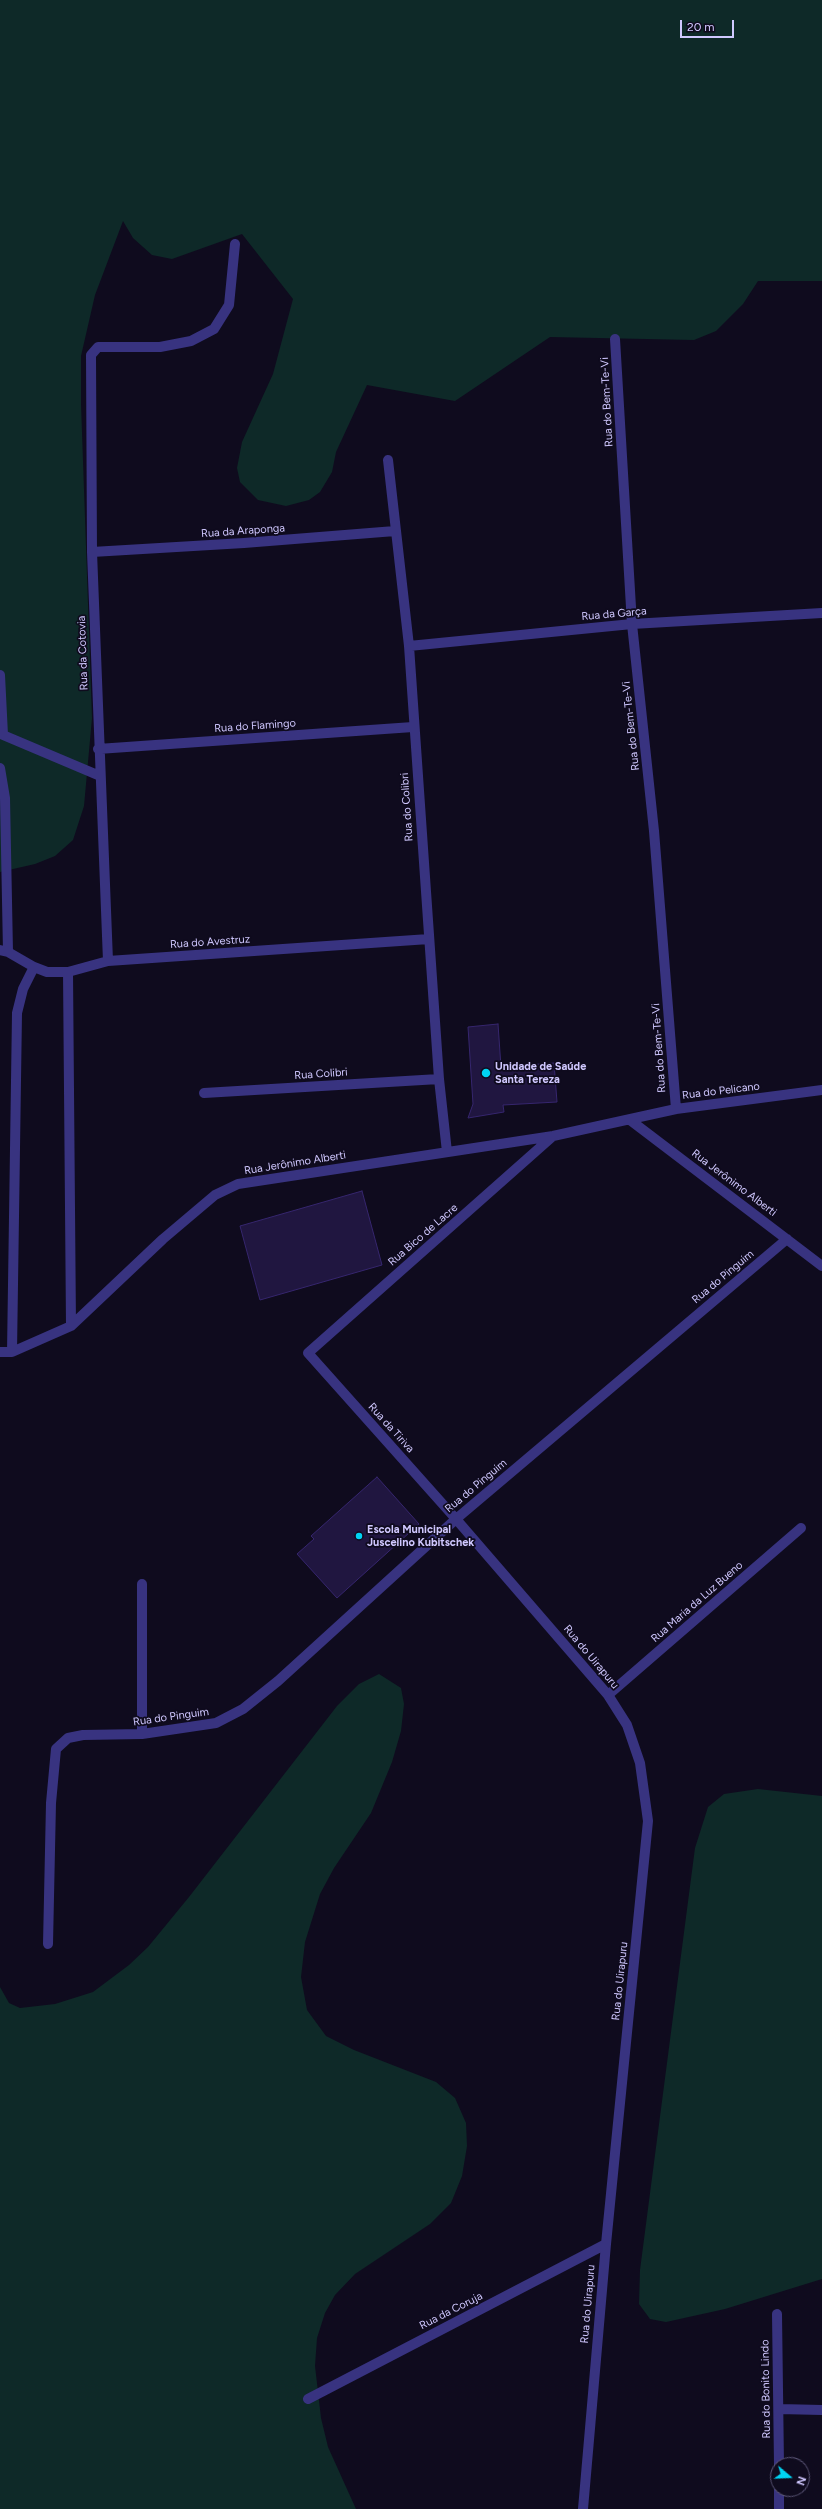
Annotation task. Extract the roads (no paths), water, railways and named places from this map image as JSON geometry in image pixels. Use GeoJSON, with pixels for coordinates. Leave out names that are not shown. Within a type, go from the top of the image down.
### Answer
{"type":"FeatureCollection","features":[{"type":"Feature","properties":{"kind":"street","name":"Rua da Cotovia"},"geometry":{"type":"LineString","coordinates":[[108,961],[98,749],[92,552],[92,355],[98,346],[160,347],[191,341],[214,328],[229,305],[236,244]]}},
{"type":"Feature","properties":{"kind":"street","name":"Rua do Bem-Te-Vi"},"geometry":{"type":"LineString","coordinates":[[615,339],[632,624],[654,831],[676,1109]]}},
{"type":"Feature","properties":{"kind":"street","name":"Rua do Colibri"},"geometry":{"type":"LineString","coordinates":[[388,460],[409,646],[413,727],[439,1078],[447,1152]]}},
{"type":"Feature","properties":{"kind":"street","name":"Rua da Araponga"},"geometry":{"type":"LineString","coordinates":[[92,552],[395,531]]}},
{"type":"Feature","properties":{"kind":"street","name":"Rua da Garça"},"geometry":{"type":"LineString","coordinates":[[409,646],[632,624],[822,613]]}},
{"type":"Feature","properties":{"kind":"street"},"geometry":{"type":"LineString","coordinates":[[0,675],[1,739],[100,776]]}},
{"type":"Feature","properties":{"kind":"street","name":"Rua do Flamingo"},"geometry":{"type":"LineString","coordinates":[[98,749],[413,727]]}},
{"type":"Feature","properties":{"kind":"street"},"geometry":{"type":"LineString","coordinates":[[0,768],[5,798],[4,951]]}},
{"type":"Feature","properties":{"kind":"street","name":"Rua do Avestruz"},"geometry":{"type":"LineString","coordinates":[[4,951],[34,967],[47,972],[68,972],[108,961],[429,939]]}},
{"type":"Feature","properties":{"kind":"street"},"geometry":{"type":"LineString","coordinates":[[12,1352],[17,1013],[23,989],[34,967]]}},
{"type":"Feature","properties":{"kind":"street"},"geometry":{"type":"LineString","coordinates":[[68,972],[71,1326]]}},
{"type":"Feature","properties":{"kind":"street","name":"Rua Colibri"},"geometry":{"type":"LineString","coordinates":[[204,1093],[439,1078]]}},
{"type":"Feature","properties":{"kind":"street","name":"Rua do Pelicano"},"geometry":{"type":"LineString","coordinates":[[553,1136],[676,1109],[822,1090]]}},
{"type":"Feature","properties":{"kind":"street","name":"Rua Jerônimo Alberti"},"geometry":{"type":"LineString","coordinates":[[630,1120],[822,1266]]}},
{"type":"Feature","properties":{"kind":"street","name":"Rua Jerônimo Alberti"},"geometry":{"type":"LineString","coordinates":[[0,1352],[12,1352],[71,1326],[163,1239],[215,1195],[238,1184],[553,1136]]}},
{"type":"Feature","properties":{"kind":"street","name":"Rua Bico de Lacre"},"geometry":{"type":"LineString","coordinates":[[308,1353],[553,1136]]}},
{"type":"Feature","properties":{"kind":"street","name":"Rua do Pinguim"},"geometry":{"type":"LineString","coordinates":[[48,1944],[51,1803],[56,1749],[68,1738],[82,1735],[142,1734],[216,1723],[243,1709],[278,1681],[456,1518],[787,1239]]}},
{"type":"Feature","properties":{"kind":"street","name":"Rua da Tiriva"},"geometry":{"type":"LineString","coordinates":[[308,1353],[456,1518]]}},
{"type":"Feature","properties":{"kind":"street","name":"Rua do Uirapuru"},"geometry":{"type":"LineString","coordinates":[[456,1518],[608,1695],[627,1725],[640,1763],[648,1821],[606,2244],[583,2509]]}},
{"type":"Feature","properties":{"kind":"street","name":"Rua Maria da Luz Bueno"},"geometry":{"type":"LineString","coordinates":[[608,1695],[801,1528]]}},
{"type":"Feature","properties":{"kind":"street"},"geometry":{"type":"LineString","coordinates":[[142,1584],[142,1734]]}},
{"type":"Feature","properties":{"kind":"street","name":"Rua da Coruja"},"geometry":{"type":"LineString","coordinates":[[308,2398],[606,2244]]}},
{"type":"Feature","properties":{"kind":"street","name":"Rua do Bonito Lindo"},"geometry":{"type":"LineString","coordinates":[[777,2314],[779,2457]]}},
{"type":"Feature","properties":{"kind":"street"},"geometry":{"type":"LineString","coordinates":[[779,2409],[822,2410]]}},
{"type":"Feature","properties":{"kind":"street"},"geometry":{"type":"LineString","coordinates":[[779,2497],[779,2509]]}},
{"type":"Feature","properties":{"kind":"place","name":"Unidade de Saúde Santa Tereza"},"geometry":{"type":"Point","coordinates":[486,1073]}},
{"type":"Feature","properties":{"kind":"place","name":"Escola Municipal Juscelino Kubitschek"},"geometry":{"type":"Point","coordinates":[359,1536]}}]}
